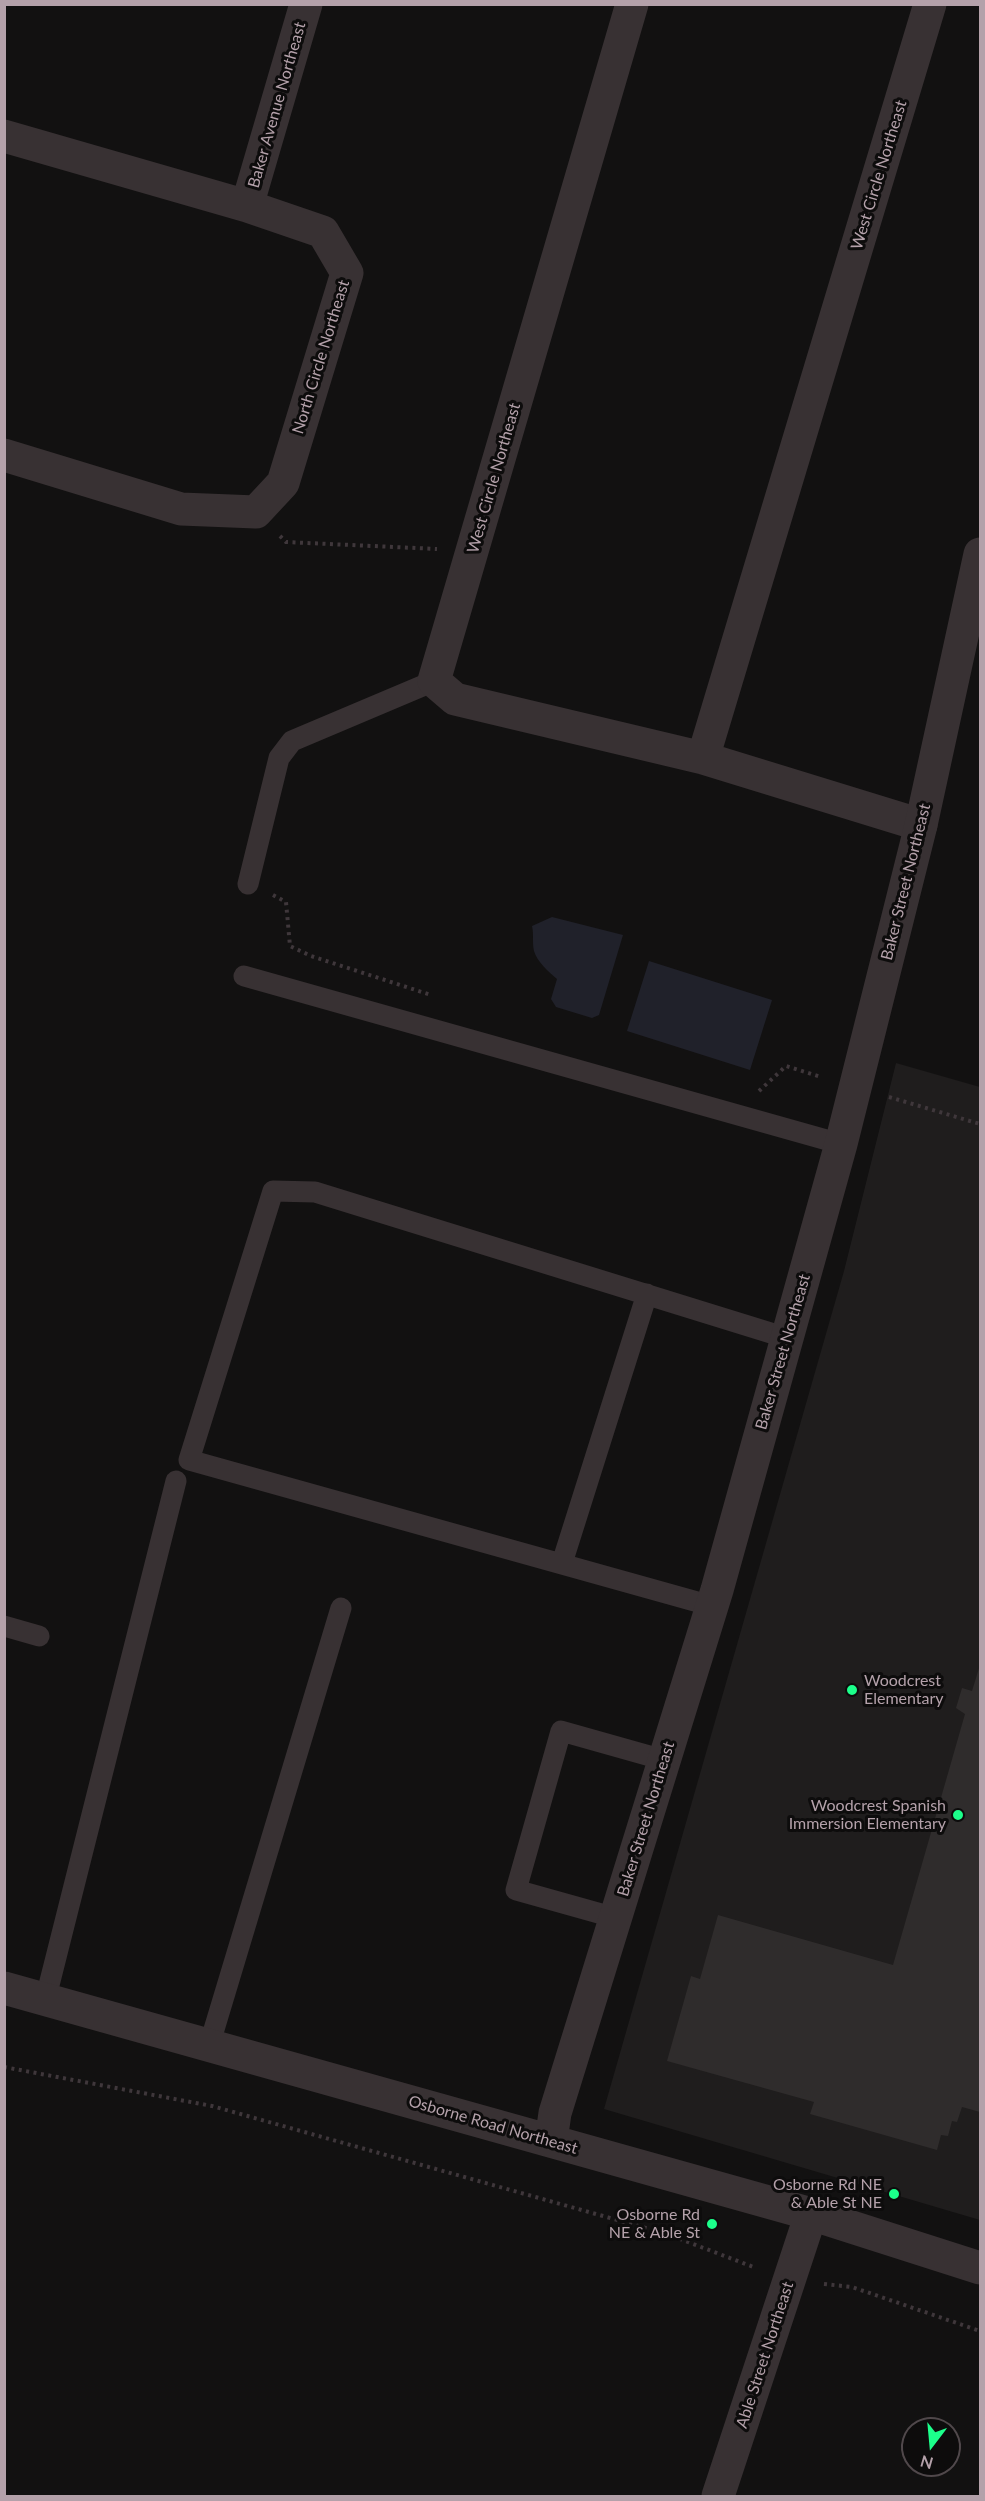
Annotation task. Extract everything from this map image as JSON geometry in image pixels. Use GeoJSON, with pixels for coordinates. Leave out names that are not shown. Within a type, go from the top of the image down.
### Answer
{"type":"FeatureCollection","features":[{"type":"Feature","properties":{"kind":"street","name":"Baker Avenue Northeast"},"geometry":{"type":"LineString","coordinates":[[247,206],[306,4]]}},
{"type":"Feature","properties":{"kind":"street","name":"West Circle Northeast"},"geometry":{"type":"LineString","coordinates":[[434,681],[632,4]]}},
{"type":"Feature","properties":{"kind":"street","name":"West Circle Northeast"},"geometry":{"type":"LineString","coordinates":[[703,759],[930,4]]}},
{"type":"Feature","properties":{"kind":"street","name":"North Circle Northeast"},"geometry":{"type":"LineString","coordinates":[[4,136],[247,206],[323,231],[347,273],[283,483],[256,512]]}},
{"type":"Feature","properties":{"kind":"street"},"geometry":{"type":"LineString","coordinates":[[4,455],[181,509],[256,512]]}},
{"type":"Feature","properties":{"kind":"street","name":"Baker Street Northeast"},"geometry":{"type":"LineString","coordinates":[[551,2141],[555,2113],[712,1606],[841,1144],[921,825],[981,554]]}},
{"type":"Feature","properties":{"kind":"street"},"geometry":{"type":"LineString","coordinates":[[434,681],[455,699],[703,759],[921,825]]}},
{"type":"Feature","properties":{"kind":"street","name":"Osborne Road Northeast"},"geometry":{"type":"LineString","coordinates":[[4,1988],[811,2214],[981,2268]]}},
{"type":"Feature","properties":{"kind":"street","name":"Able Street Northeast"},"geometry":{"type":"LineString","coordinates":[[718,2496],[811,2214]]}},
{"type":"Feature","properties":{"kind":"lane"},"geometry":{"type":"LineString","coordinates":[[248,884],[279,758],[292,741],[434,681]]}},
{"type":"Feature","properties":{"kind":"lane"},"geometry":{"type":"LineString","coordinates":[[244,976],[841,1144]]}},
{"type":"Feature","properties":{"kind":"lane"},"geometry":{"type":"LineString","coordinates":[[712,1606],[189,1461],[273,1191],[315,1192],[787,1338]]}},
{"type":"Feature","properties":{"kind":"lane"},"geometry":{"type":"LineString","coordinates":[[562,1563],[647,1294]]}},
{"type":"Feature","properties":{"kind":"lane"},"geometry":{"type":"LineString","coordinates":[[45,2001],[176,1481]]}},
{"type":"Feature","properties":{"kind":"lane"},"geometry":{"type":"LineString","coordinates":[[209,2046],[341,1608]]}},
{"type":"Feature","properties":{"kind":"lane"},"geometry":{"type":"LineString","coordinates":[[4,1626],[39,1636]]}},
{"type":"Feature","properties":{"kind":"lane"},"geometry":{"type":"LineString","coordinates":[[615,1918],[516,1890],[561,1731],[664,1760]]}},
{"type":"Feature","properties":{"kind":"path"},"geometry":{"type":"LineString","coordinates":[[256,512],[286,542],[473,551]]}},
{"type":"Feature","properties":{"kind":"path"},"geometry":{"type":"LineString","coordinates":[[248,884],[286,902],[290,946],[312,956],[435,996]]}},
{"type":"Feature","properties":{"kind":"path"},"geometry":{"type":"LineString","coordinates":[[748,1091],[759,1091],[786,1066],[981,1124]]}},
{"type":"Feature","properties":{"kind":"path"},"geometry":{"type":"LineString","coordinates":[[4,2067],[212,2106],[667,2234],[789,2281],[852,2287],[981,2331]]}},
{"type":"Feature","properties":{"kind":"shaded area"},"geometry":{"type":"Polygon","coordinates":[[[552,917],[623,935],[599,1015],[592,1018],[556,1007],[551,999],[557,979],[536,955],[533,948],[532,926],[552,917]]]}},
{"type":"Feature","properties":{"kind":"shaded area"},"geometry":{"type":"Polygon","coordinates":[[[649,961],[772,1000],[750,1070],[627,1031],[649,961]]]}},
{"type":"Feature","properties":{"kind":"shaded area","name":"Woodcrest Elementary"},"geometry":{"type":"Polygon","coordinates":[[[896,1063],[980,1087],[980,2220],[604,2109],[844,1271],[896,1063]]]}},
{"type":"Feature","properties":{"kind":"building","name":"Woodcrest Spanish Immersion Elementary"},"geometry":{"type":"Polygon","coordinates":[[[980,1665],[980,2112],[962,2107],[957,2122],[952,2121],[948,2136],[941,2135],[937,2150],[810,2114],[814,2102],[667,2061],[691,1976],[700,1979],[718,1915],[893,1965],[965,1714],[956,1708],[962,1688],[972,1691],[980,1665]]]}},
{"type":"Feature","properties":{"kind":"place","name":"Woodcrest Elementary"},"geometry":{"type":"Point","coordinates":[852,1690]}},
{"type":"Feature","properties":{"kind":"place","name":"Woodcrest Spanish Immersion Elementary"},"geometry":{"type":"Point","coordinates":[958,1815]}},
{"type":"Feature","properties":{"kind":"place","name":"Osborne Rd NE & Able St NE"},"geometry":{"type":"Point","coordinates":[894,2194]}},
{"type":"Feature","properties":{"kind":"place","name":"Osborne Rd NE & Able St"},"geometry":{"type":"Point","coordinates":[712,2224]}}]}
